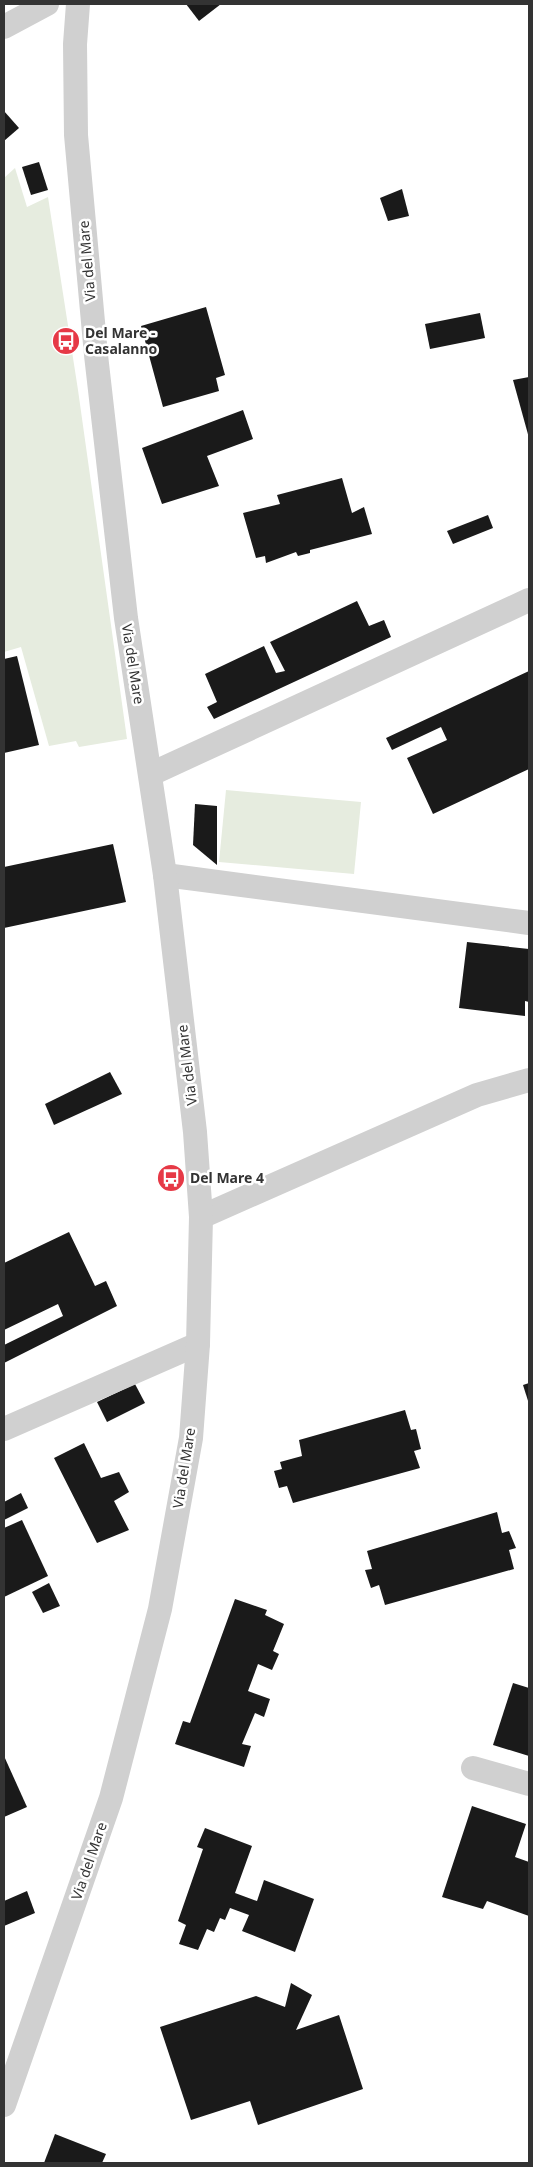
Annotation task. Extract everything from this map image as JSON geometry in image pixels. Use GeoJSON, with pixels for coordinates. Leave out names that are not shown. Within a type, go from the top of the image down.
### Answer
{"type":"FeatureCollection","features":[{"type":"Feature","properties":{"kind":"street"},"geometry":{"type":"LineString","coordinates":[[4,26],[47,4]]}},
{"type":"Feature","properties":{"kind":"street","name":"Via del Mare"},"geometry":{"type":"LineString","coordinates":[[4,2105],[111,1798],[160,1608],[191,1438],[198,1344],[201,1216],[195,1132],[165,875],[126,618],[89,279],[76,135],[75,44],[78,4]]}},
{"type":"Feature","properties":{"kind":"street"},"geometry":{"type":"LineString","coordinates":[[151,774],[529,600]]}},
{"type":"Feature","properties":{"kind":"street"},"geometry":{"type":"LineString","coordinates":[[165,875],[529,923]]}},
{"type":"Feature","properties":{"kind":"street"},"geometry":{"type":"LineString","coordinates":[[201,1216],[477,1096],[529,1080]]}},
{"type":"Feature","properties":{"kind":"street"},"geometry":{"type":"LineString","coordinates":[[4,1429],[198,1344]]}},
{"type":"Feature","properties":{"kind":"street"},"geometry":{"type":"LineString","coordinates":[[473,1768],[529,1784]]}},
{"type":"Feature","properties":{"kind":"shaded area"},"geometry":{"type":"Polygon","coordinates":[[[15,168],[27,207],[48,197],[78,390],[127,739],[79,747],[76,741],[49,746],[21,647],[4,652],[4,178],[15,168]]]}},
{"type":"Feature","properties":{"kind":"shaded area"},"geometry":{"type":"Polygon","coordinates":[[[226,790],[361,802],[354,874],[219,862],[226,790]]]}},
{"type":"Feature","properties":{"kind":"building"},"geometry":{"type":"Polygon","coordinates":[[[186,4],[221,4],[199,21],[186,4]]]}},
{"type":"Feature","properties":{"kind":"building"},"geometry":{"type":"Polygon","coordinates":[[[4,111],[19,128],[4,141],[4,111]]]}},
{"type":"Feature","properties":{"kind":"building"},"geometry":{"type":"Polygon","coordinates":[[[39,162],[48,190],[31,195],[22,167],[39,162]]]}},
{"type":"Feature","properties":{"kind":"building"},"geometry":{"type":"Polygon","coordinates":[[[402,189],[409,216],[388,221],[380,198],[402,189]]]}},
{"type":"Feature","properties":{"kind":"building"},"geometry":{"type":"Polygon","coordinates":[[[206,307],[225,375],[216,378],[219,391],[163,407],[141,326],[206,307]]]}},
{"type":"Feature","properties":{"kind":"building"},"geometry":{"type":"Polygon","coordinates":[[[480,313],[485,338],[430,349],[425,324],[480,313]]]}},
{"type":"Feature","properties":{"kind":"building"},"geometry":{"type":"Polygon","coordinates":[[[529,377],[529,438],[513,380],[529,377]]]}},
{"type":"Feature","properties":{"kind":"building"},"geometry":{"type":"Polygon","coordinates":[[[243,410],[253,439],[207,456],[219,486],[162,504],[142,448],[243,410]]]}},
{"type":"Feature","properties":{"kind":"building"},"geometry":{"type":"Polygon","coordinates":[[[342,478],[352,513],[364,507],[372,534],[310,550],[310,553],[298,556],[296,552],[266,563],[265,556],[256,558],[243,513],[280,504],[277,495],[342,478]]]}},
{"type":"Feature","properties":{"kind":"building"},"geometry":{"type":"Polygon","coordinates":[[[488,515],[493,528],[453,544],[447,531],[488,515]]]}},
{"type":"Feature","properties":{"kind":"building"},"geometry":{"type":"Polygon","coordinates":[[[357,601],[369,626],[384,620],[391,637],[214,719],[207,707],[217,702],[205,674],[264,646],[276,673],[285,671],[270,642],[357,601]]]}},
{"type":"Feature","properties":{"kind":"building"},"geometry":{"type":"Polygon","coordinates":[[[17,656],[39,745],[4,753],[4,659],[17,656]]]}},
{"type":"Feature","properties":{"kind":"building"},"geometry":{"type":"Polygon","coordinates":[[[529,671],[529,769],[433,814],[407,758],[447,740],[441,727],[392,750],[386,738],[529,671]]]}},
{"type":"Feature","properties":{"kind":"building"},"geometry":{"type":"Polygon","coordinates":[[[195,804],[217,806],[217,865],[193,845],[195,804]]]}},
{"type":"Feature","properties":{"kind":"building"},"geometry":{"type":"Polygon","coordinates":[[[113,844],[126,902],[4,928],[4,867],[113,844]]]}},
{"type":"Feature","properties":{"kind":"building"},"geometry":{"type":"Polygon","coordinates":[[[467,942],[529,949],[529,1002],[525,1001],[525,1016],[459,1008],[467,942]]]}},
{"type":"Feature","properties":{"kind":"building"},"geometry":{"type":"Polygon","coordinates":[[[110,1072],[122,1094],[54,1125],[45,1104],[110,1072]]]}},
{"type":"Feature","properties":{"kind":"building"},"geometry":{"type":"Polygon","coordinates":[[[69,1232],[95,1286],[106,1281],[117,1306],[4,1363],[4,1345],[63,1316],[58,1304],[4,1330],[4,1263],[69,1232]]]}},
{"type":"Feature","properties":{"kind":"building"},"geometry":{"type":"Polygon","coordinates":[[[529,1383],[529,1404],[523,1385],[529,1383]]]}},
{"type":"Feature","properties":{"kind":"building"},"geometry":{"type":"Polygon","coordinates":[[[135,1384],[145,1403],[107,1422],[97,1402],[135,1384]]]}},
{"type":"Feature","properties":{"kind":"building"},"geometry":{"type":"Polygon","coordinates":[[[405,1410],[411,1430],[416,1429],[421,1449],[414,1451],[420,1468],[293,1503],[287,1486],[279,1488],[274,1471],[282,1469],[280,1462],[302,1456],[299,1440],[405,1410]]]}},
{"type":"Feature","properties":{"kind":"building"},"geometry":{"type":"Polygon","coordinates":[[[84,1443],[101,1478],[119,1472],[129,1492],[114,1501],[129,1530],[97,1543],[54,1458],[84,1443]]]}},
{"type":"Feature","properties":{"kind":"building"},"geometry":{"type":"Polygon","coordinates":[[[21,1493],[28,1508],[4,1520],[4,1502],[21,1493]]]}},
{"type":"Feature","properties":{"kind":"building"},"geometry":{"type":"Polygon","coordinates":[[[497,1512],[502,1533],[509,1531],[516,1548],[509,1550],[514,1569],[385,1605],[379,1585],[371,1588],[365,1570],[372,1569],[367,1551],[497,1512]]]}},
{"type":"Feature","properties":{"kind":"building"},"geometry":{"type":"Polygon","coordinates":[[[22,1520],[48,1576],[4,1597],[4,1528],[22,1520]]]}},
{"type":"Feature","properties":{"kind":"building"},"geometry":{"type":"Polygon","coordinates":[[[49,1583],[60,1606],[43,1613],[32,1592],[49,1583]]]}},
{"type":"Feature","properties":{"kind":"building"},"geometry":{"type":"Polygon","coordinates":[[[235,1599],[267,1610],[265,1615],[284,1624],[273,1651],[279,1654],[272,1670],[258,1664],[248,1691],[270,1699],[264,1717],[255,1713],[242,1744],[251,1746],[244,1767],[175,1744],[183,1721],[190,1723],[235,1599]]]}},
{"type":"Feature","properties":{"kind":"building"},"geometry":{"type":"Polygon","coordinates":[[[513,1683],[529,1688],[529,1756],[493,1745],[513,1683]]]}},
{"type":"Feature","properties":{"kind":"building"},"geometry":{"type":"Polygon","coordinates":[[[4,1756],[27,1807],[4,1817],[4,1756]]]}},
{"type":"Feature","properties":{"kind":"building"},"geometry":{"type":"Polygon","coordinates":[[[472,1806],[526,1824],[515,1857],[529,1862],[529,1916],[487,1901],[483,1909],[442,1897],[472,1806]]]}},
{"type":"Feature","properties":{"kind":"building"},"geometry":{"type":"Polygon","coordinates":[[[205,1828],[252,1846],[235,1893],[257,1901],[264,1880],[314,1899],[295,1952],[242,1931],[249,1915],[230,1908],[225,1920],[220,1918],[214,1932],[207,1929],[198,1950],[179,1944],[186,1925],[178,1921],[203,1849],[197,1847],[205,1828]]]}},
{"type":"Feature","properties":{"kind":"building"},"geometry":{"type":"Polygon","coordinates":[[[27,1891],[35,1913],[4,1926],[4,1901],[27,1891]]]}},
{"type":"Feature","properties":{"kind":"building"},"geometry":{"type":"Polygon","coordinates":[[[291,1983],[312,1995],[296,2030],[339,2015],[363,2089],[258,2125],[250,2101],[191,2120],[160,2027],[256,1996],[285,2007],[291,1983]]]}},
{"type":"Feature","properties":{"kind":"building"},"geometry":{"type":"Polygon","coordinates":[[[55,2134],[106,2154],[102,2163],[44,2163],[55,2134]]]}},
{"type":"Feature","properties":{"kind":"place","name":"Del Mare - Casalanno"},"geometry":{"type":"Point","coordinates":[66,341]}},
{"type":"Feature","properties":{"kind":"place","name":"Del Mare 4"},"geometry":{"type":"Point","coordinates":[171,1178]}}]}
